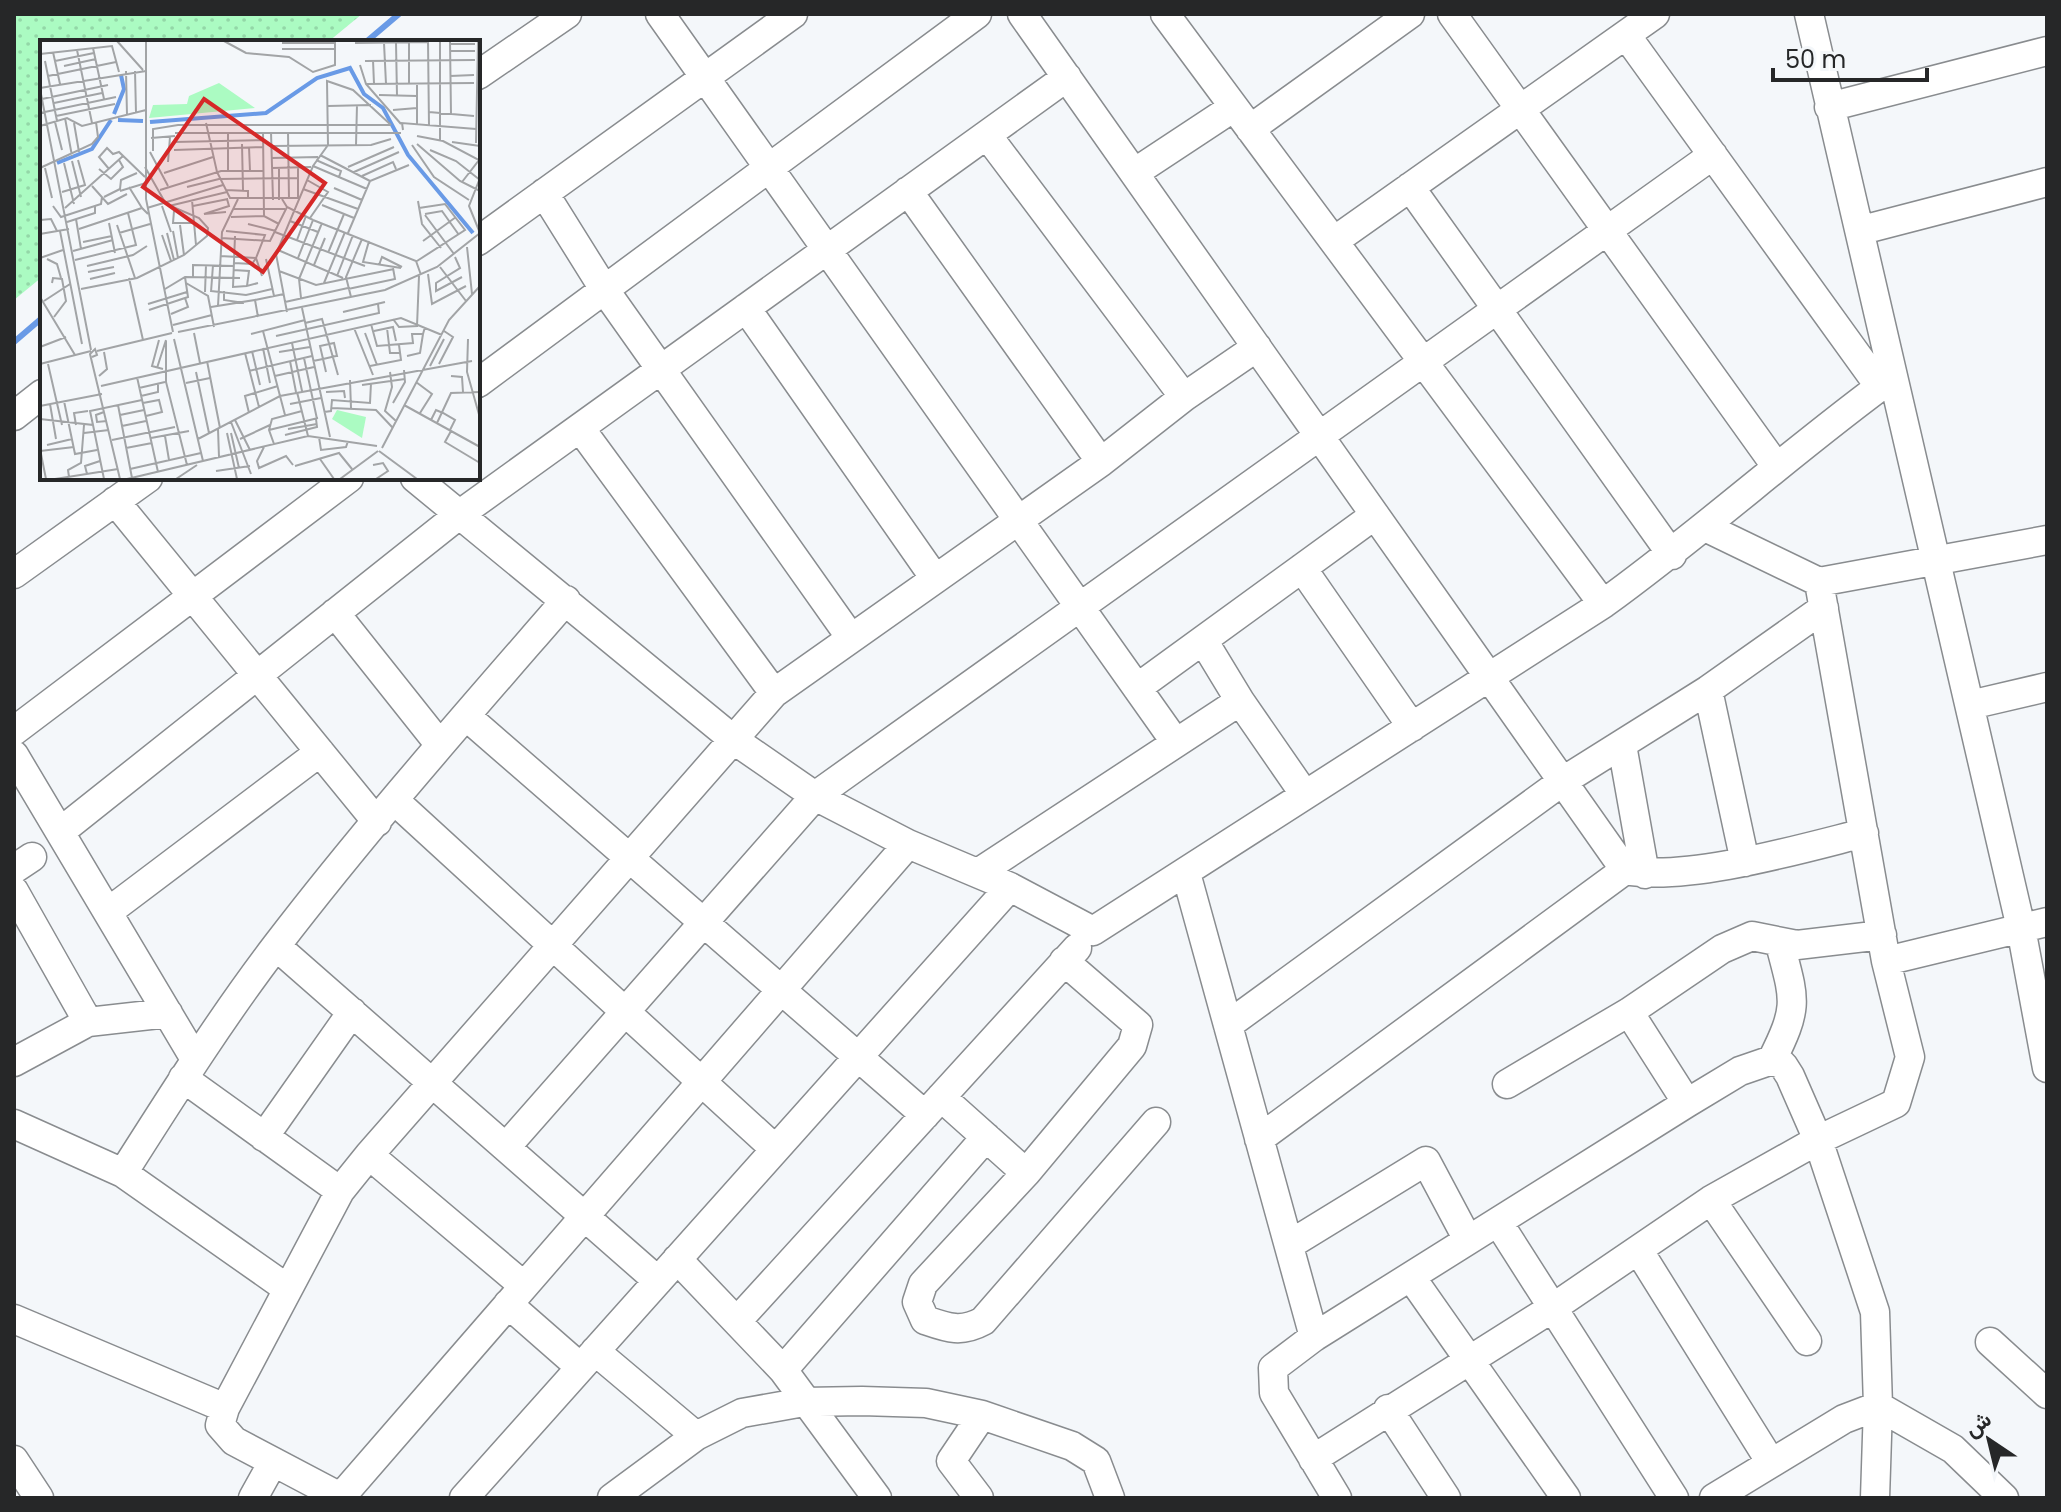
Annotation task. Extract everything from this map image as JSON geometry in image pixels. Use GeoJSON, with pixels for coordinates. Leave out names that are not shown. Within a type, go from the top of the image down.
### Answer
{"type":"FeatureCollection","features":[{"type":"Feature","properties":{"kind":"street"},"geometry":{"type":"LineString","coordinates":[[480,74],[567,14]]}},
{"type":"Feature","properties":{"kind":"street"},"geometry":{"type":"LineString","coordinates":[[660,14],[1176,743]]}},
{"type":"Feature","properties":{"kind":"street"},"geometry":{"type":"LineString","coordinates":[[480,240],[793,14]]}},
{"type":"Feature","properties":{"kind":"street"},"geometry":{"type":"LineString","coordinates":[[480,382],[977,14]]}},
{"type":"Feature","properties":{"kind":"street"},"geometry":{"type":"LineString","coordinates":[[1022,14],[1563,781],[1635,872]]}},
{"type":"Feature","properties":{"kind":"street"},"geometry":{"type":"LineString","coordinates":[[1165,14],[1603,604]]}},
{"type":"Feature","properties":{"kind":"street"},"geometry":{"type":"LineString","coordinates":[[1134,173],[1242,118],[1410,14]]}},
{"type":"Feature","properties":{"kind":"street"},"geometry":{"type":"LineString","coordinates":[[1452,14],[1776,466]]}},
{"type":"Feature","properties":{"kind":"street"},"geometry":{"type":"LineString","coordinates":[[1334,241],[1655,14]]}},
{"type":"Feature","properties":{"kind":"street"},"geometry":{"type":"LineString","coordinates":[[1809,14],[1829,107],[1862,230],[1887,382],[1970,705],[2034,925],[2047,1068]]}},
{"type":"Feature","properties":{"kind":"street"},"geometry":{"type":"LineString","coordinates":[[1626,35],[1713,155],[1887,382]]}},
{"type":"Feature","properties":{"kind":"street"},"geometry":{"type":"LineString","coordinates":[[1829,107],[2047,51]]}},
{"type":"Feature","properties":{"kind":"street"},"geometry":{"type":"LineString","coordinates":[[60,832],[460,514],[1067,77]]}},
{"type":"Feature","properties":{"kind":"street"},"geometry":{"type":"LineString","coordinates":[[987,135],[1184,397]]}},
{"type":"Feature","properties":{"kind":"street"},"geometry":{"type":"LineString","coordinates":[[506,1147],[815,796],[1713,155]]}},
{"type":"Feature","properties":{"kind":"street"},"geometry":{"type":"LineString","coordinates":[[1862,230],[2047,182]]}},
{"type":"Feature","properties":{"kind":"street"},"geometry":{"type":"LineString","coordinates":[[1410,187],[1672,555]]}},
{"type":"Feature","properties":{"kind":"street"},"geometry":{"type":"LineString","coordinates":[[908,191],[1101,462]]}},
{"type":"Feature","properties":{"kind":"street"},"geometry":{"type":"LineString","coordinates":[[544,193],[604,289],[851,638]]}},
{"type":"Feature","properties":{"kind":"street"},"geometry":{"type":"LineString","coordinates":[[746,308],[934,577]]}},
{"type":"Feature","properties":{"kind":"street"},"geometry":{"type":"LineString","coordinates":[[908,844],[341,1498],[224,1433],[220,1425],[225,1408],[340,1191],[774,693],[934,577],[1101,462],[1184,397],[1257,347]]}},
{"type":"Feature","properties":{"kind":"street"},"geometry":{"type":"LineString","coordinates":[[738,1320],[1093,931],[1603,604],[1672,555],[1776,466],[1887,382]]}},
{"type":"Feature","properties":{"kind":"street"},"geometry":{"type":"LineString","coordinates":[[14,416],[40,396]]}},
{"type":"Feature","properties":{"kind":"street"},"geometry":{"type":"LineString","coordinates":[[580,428],[774,693]]}},
{"type":"Feature","properties":{"kind":"street"},"geometry":{"type":"LineString","coordinates":[[14,574],[145,480]]}},
{"type":"Feature","properties":{"kind":"street"},"geometry":{"type":"LineString","coordinates":[[14,731],[191,594],[346,480]]}},
{"type":"Feature","properties":{"kind":"street"},"geometry":{"type":"LineString","coordinates":[[418,480],[734,740],[815,796],[908,844],[1010,887],[1093,931]]}},
{"type":"Feature","properties":{"kind":"street"},"geometry":{"type":"LineString","coordinates":[[115,501],[320,752],[385,811],[552,945],[775,1149]]}},
{"type":"Feature","properties":{"kind":"street"},"geometry":{"type":"LineString","coordinates":[[1137,688],[1375,515]]}},
{"type":"Feature","properties":{"kind":"street"},"geometry":{"type":"LineString","coordinates":[[1313,1459],[1554,1307],[1711,1200],[1818,1140],[1896,1103],[1910,1057],[1884,948],[1822,595],[1705,527]]}},
{"type":"Feature","properties":{"kind":"street"},"geometry":{"type":"LineString","coordinates":[[1228,1025],[1563,781],[1708,690],[1822,595],[1935,561],[2047,540]]}},
{"type":"Feature","properties":{"kind":"street"},"geometry":{"type":"LineString","coordinates":[[1302,568],[1412,727]]}},
{"type":"Feature","properties":{"kind":"street"},"geometry":{"type":"LineString","coordinates":[[123,1173],[189,1068],[276,946],[440,745],[566,600]]}},
{"type":"Feature","properties":{"kind":"street"},"geometry":{"type":"LineString","coordinates":[[335,613],[440,745]]}},
{"type":"Feature","properties":{"kind":"street"},"geometry":{"type":"LineString","coordinates":[[1203,640],[1240,701],[1305,795]]}},
{"type":"Feature","properties":{"kind":"street"},"geometry":{"type":"LineString","coordinates":[[1970,705],[2047,687]]}},
{"type":"Feature","properties":{"kind":"street"},"geometry":{"type":"LineString","coordinates":[[1708,690],[1745,862]]}},
{"type":"Feature","properties":{"kind":"street"},"geometry":{"type":"LineString","coordinates":[[978,873],[1240,701]]}},
{"type":"Feature","properties":{"kind":"street"},"geometry":{"type":"LineString","coordinates":[[466,716],[858,1056],[986,1137],[1026,1173]]}},
{"type":"Feature","properties":{"kind":"street"},"geometry":{"type":"LineString","coordinates":[[1622,745],[1635,872]]}},
{"type":"Feature","properties":{"kind":"street"},"geometry":{"type":"LineString","coordinates":[[108,912],[320,752]]}},
{"type":"Feature","properties":{"kind":"street"},"geometry":{"type":"LineString","coordinates":[[14,755],[168,1013],[189,1068],[264,1137],[340,1191]]}},
{"type":"Feature","properties":{"kind":"street"},"geometry":{"type":"LineString","coordinates":[[1259,1139],[1635,872],[1745,862],[1864,833]]}},
{"type":"Feature","properties":{"kind":"street"},"geometry":{"type":"LineString","coordinates":[[1186,873],[1314,1337]]}},
{"type":"Feature","properties":{"kind":"street"},"geometry":{"type":"LineString","coordinates":[[464,1498],[1010,887]]}},
{"type":"Feature","properties":{"kind":"street"},"geometry":{"type":"LineString","coordinates":[[14,891],[88,1022]]}},
{"type":"Feature","properties":{"kind":"street"},"geometry":{"type":"LineString","coordinates":[[1507,1084],[1629,1012],[1722,949],[1752,936],[1780,944],[1884,948],[2034,925]]}},
{"type":"Feature","properties":{"kind":"street"},"geometry":{"type":"LineString","coordinates":[[1772,1060],[1791,1022],[1795,998],[1780,944]]}},
{"type":"Feature","properties":{"kind":"street"},"geometry":{"type":"LineString","coordinates":[[276,946],[658,1281]]}},
{"type":"Feature","properties":{"kind":"street"},"geometry":{"type":"LineString","coordinates":[[1064,961],[1138,1025],[1138,1032],[1132,1046],[1026,1173],[923,1284],[917,1302],[925,1320],[953,1330],[970,1328],[983,1321],[1156,1122]]}},
{"type":"Feature","properties":{"kind":"street"},"geometry":{"type":"LineString","coordinates":[[264,1137],[352,1012]]}},
{"type":"Feature","properties":{"kind":"street"},"geometry":{"type":"LineString","coordinates":[[1629,1012],[1687,1103]]}},
{"type":"Feature","properties":{"kind":"street"},"geometry":{"type":"LineString","coordinates":[[14,1062],[88,1022],[168,1013]]}},
{"type":"Feature","properties":{"kind":"street"},"geometry":{"type":"LineString","coordinates":[[1337,1498],[1274,1393],[1273,1368],[1314,1337],[1687,1103],[1740,1071],[1772,1060],[1783,1065],[1790,1076],[1818,1140],[1875,1312],[1878,1406],[1875,1498]]}},
{"type":"Feature","properties":{"kind":"street"},"geometry":{"type":"LineString","coordinates":[[14,1124],[123,1173],[288,1289]]}},
{"type":"Feature","properties":{"kind":"street"},"geometry":{"type":"LineString","coordinates":[[783,1370],[986,1137]]}},
{"type":"Feature","properties":{"kind":"street"},"geometry":{"type":"LineString","coordinates":[[369,1155],[588,1359],[696,1436]]}},
{"type":"Feature","properties":{"kind":"street"},"geometry":{"type":"LineString","coordinates":[[1289,1245],[1426,1161],[1468,1240]]}},
{"type":"Feature","properties":{"kind":"street"},"geometry":{"type":"LineString","coordinates":[[1711,1200],[1807,1341]]}},
{"type":"Feature","properties":{"kind":"street"},"geometry":{"type":"LineString","coordinates":[[1498,1222],[1674,1498]]}},
{"type":"Feature","properties":{"kind":"street"},"geometry":{"type":"LineString","coordinates":[[1639,1251],[1770,1461]]}},
{"type":"Feature","properties":{"kind":"street"},"geometry":{"type":"LineString","coordinates":[[677,1259],[783,1370],[877,1498]]}},
{"type":"Feature","properties":{"kind":"street"},"geometry":{"type":"LineString","coordinates":[[1411,1277],[1566,1498]]}},
{"type":"Feature","properties":{"kind":"street"},"geometry":{"type":"LineString","coordinates":[[14,1319],[225,1408]]}},
{"type":"Feature","properties":{"kind":"street"},"geometry":{"type":"LineString","coordinates":[[1990,1342],[2047,1394]]}},
{"type":"Feature","properties":{"kind":"street"},"geometry":{"type":"LineString","coordinates":[[612,1498],[696,1436],[742,1413],[804,1402],[926,1403],[982,1415],[1088,1453],[1096,1461],[1110,1498]]}},
{"type":"Feature","properties":{"kind":"street"},"geometry":{"type":"LineString","coordinates":[[1714,1498],[1770,1461],[1844,1419],[1878,1406]]}},
{"type":"Feature","properties":{"kind":"street"},"geometry":{"type":"LineString","coordinates":[[1878,1406],[1953,1449],[2004,1498]]}},
{"type":"Feature","properties":{"kind":"street"},"geometry":{"type":"LineString","coordinates":[[1388,1409],[1446,1498]]}},
{"type":"Feature","properties":{"kind":"street"},"geometry":{"type":"LineString","coordinates":[[979,1498],[951,1461],[982,1415]]}},
{"type":"Feature","properties":{"kind":"street"},"geometry":{"type":"LineString","coordinates":[[14,1460],[39,1498]]}},
{"type":"Feature","properties":{"kind":"street"},"geometry":{"type":"LineString","coordinates":[[253,1498],[273,1462]]}},
{"type":"Feature","properties":{"kind":"green space"},"geometry":{"type":"Polygon","coordinates":[[[14,14],[362,14],[330,40],[40,40],[40,279],[14,300],[14,14]]]}},
{"type":"Feature","properties":{"kind":"waterway"},"geometry":{"type":"LineString","coordinates":[[368,40],[399,14]]}},
{"type":"Feature","properties":{"kind":"waterway"},"geometry":{"type":"LineString","coordinates":[[14,342],[40,320]]}}]}
